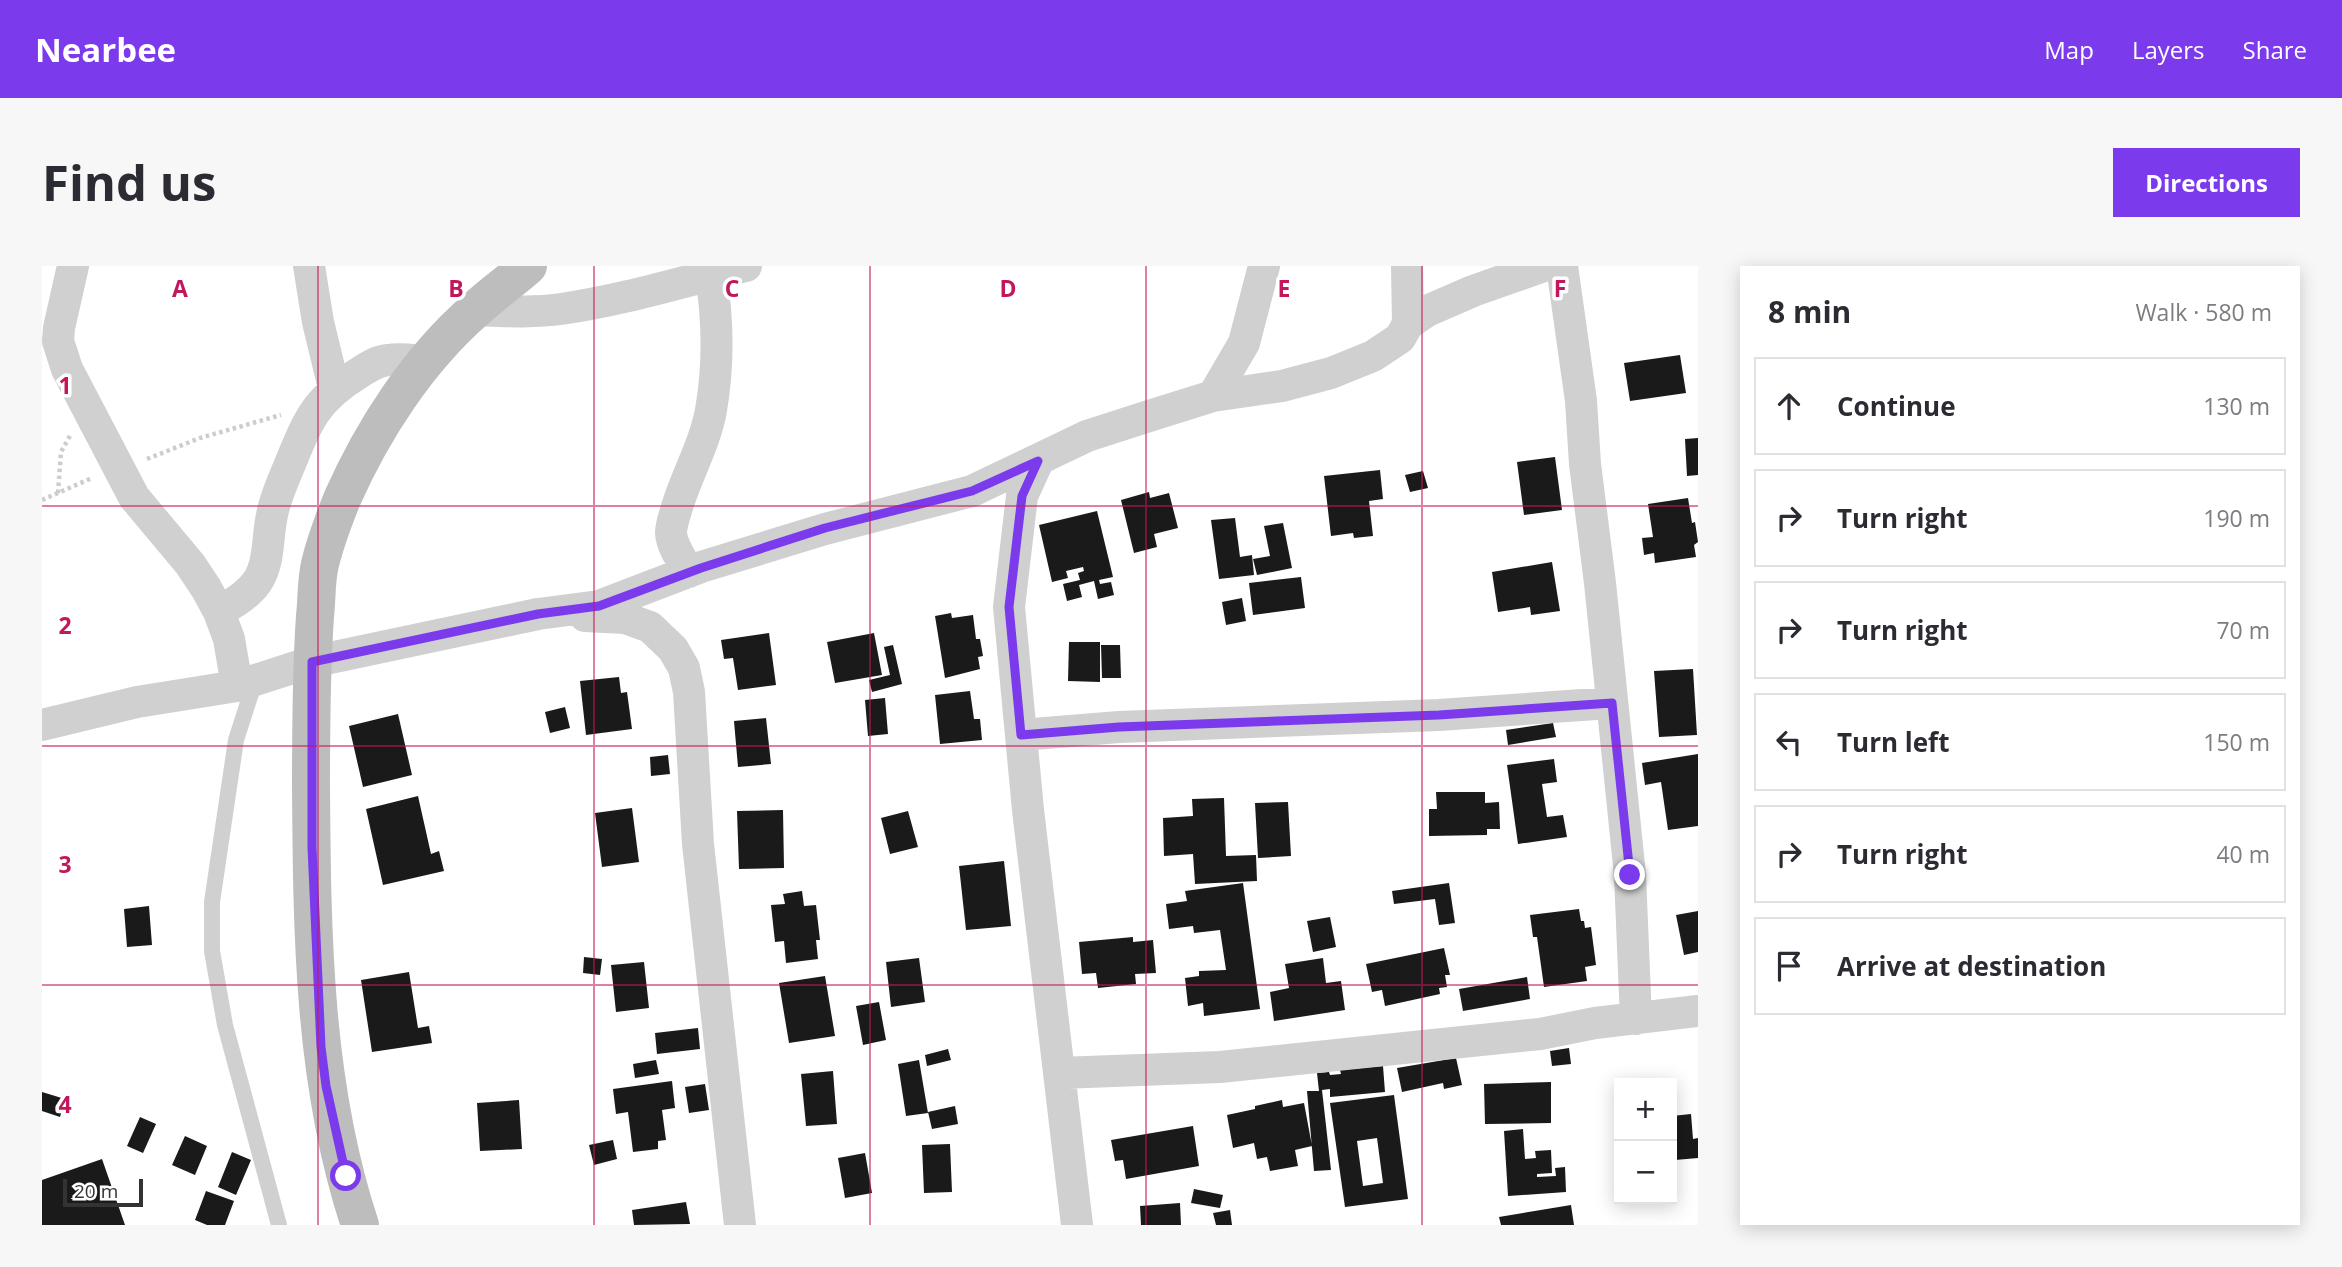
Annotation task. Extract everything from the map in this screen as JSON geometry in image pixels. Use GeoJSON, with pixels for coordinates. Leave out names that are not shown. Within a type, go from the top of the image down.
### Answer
{"type":"FeatureCollection","features":[{"type":"Feature","properties":{"kind":"main road"},"geometry":{"type":"LineString","coordinates":[[360,1225],[346,1176],[321,1047],[312,847],[312,662],[320,565],[342,499],[394,404],[425,361],[475,310],[528,266]]}},
{"type":"Feature","properties":{"kind":"street"},"geometry":{"type":"LineString","coordinates":[[74,266],[63,303],[58,341],[67,369],[134,497],[190,564],[219,612],[246,683]]}},
{"type":"Feature","properties":{"kind":"street"},"geometry":{"type":"LineString","coordinates":[[309,266],[328,395]]}},
{"type":"Feature","properties":{"kind":"street"},"geometry":{"type":"LineString","coordinates":[[475,310],[525,312],[562,309],[646,292],[746,266]]}},
{"type":"Feature","properties":{"kind":"street"},"geometry":{"type":"LineString","coordinates":[[1213,396],[1244,343],[1264,266]]}},
{"type":"Feature","properties":{"kind":"street"},"geometry":{"type":"LineString","coordinates":[[1407,266],[1408,324]]}},
{"type":"Feature","properties":{"kind":"street"},"geometry":{"type":"LineString","coordinates":[[42,725],[137,702],[246,683],[312,662],[538,614],[599,606],[688,572],[825,528],[972,491],[1087,436],[1213,396],[1282,386],[1331,373],[1373,356],[1400,338],[1408,324],[1427,311],[1544,266]]}},
{"type":"Feature","properties":{"kind":"street"},"geometry":{"type":"LineString","coordinates":[[1562,266],[1581,401],[1585,464],[1630,875],[1636,1019]]}},
{"type":"Feature","properties":{"kind":"street"},"geometry":{"type":"LineString","coordinates":[[688,572],[675,548],[671,533],[679,500],[701,447],[711,412],[717,363],[717,318],[711,275]]}},
{"type":"Feature","properties":{"kind":"street"},"geometry":{"type":"LineString","coordinates":[[219,612],[244,597],[261,574],[272,513],[301,433],[328,395],[371,365],[384,360],[425,361]]}},
{"type":"Feature","properties":{"kind":"street"},"geometry":{"type":"LineString","coordinates":[[42,362],[85,405]]}},
{"type":"Feature","properties":{"kind":"street"},"geometry":{"type":"LineString","coordinates":[[1038,461],[1022,496],[1009,607],[1032,847],[1077,1225]]}},
{"type":"Feature","properties":{"kind":"street"},"geometry":{"type":"LineString","coordinates":[[538,614],[625,618],[650,627],[673,649],[684,668],[689,692],[698,844],[740,1225]]}},
{"type":"Feature","properties":{"kind":"street"},"geometry":{"type":"LineString","coordinates":[[1021,735],[1119,727],[1439,715],[1612,703]]}},
{"type":"Feature","properties":{"kind":"street"},"geometry":{"type":"LineString","coordinates":[[1060,1073],[1233,1066],[1540,1034],[1595,1023],[1698,1011]]}},
{"type":"Feature","properties":{"kind":"lane"},"geometry":{"type":"LineString","coordinates":[[246,683],[212,902],[212,951],[225,1025],[279,1225]]}},
{"type":"Feature","properties":{"kind":"path"},"geometry":{"type":"LineString","coordinates":[[42,500],[200,438],[328,395]]}},
{"type":"Feature","properties":{"kind":"path"},"geometry":{"type":"LineString","coordinates":[[58,493],[61,452],[85,405]]}},
{"type":"Feature","properties":{"kind":"building"},"geometry":{"type":"Polygon","coordinates":[[[1680,355],[1686,393],[1630,401],[1624,363],[1680,355]]]}},
{"type":"Feature","properties":{"kind":"building"},"geometry":{"type":"Polygon","coordinates":[[[1698,438],[1698,475],[1687,476],[1685,439],[1698,438]]]}},
{"type":"Feature","properties":{"kind":"building"},"geometry":{"type":"Polygon","coordinates":[[[1555,457],[1562,510],[1524,515],[1517,462],[1555,457]]]}},
{"type":"Feature","properties":{"kind":"building"},"geometry":{"type":"Polygon","coordinates":[[[1380,470],[1383,499],[1369,501],[1373,536],[1354,538],[1353,533],[1331,536],[1324,476],[1380,470]]]}},
{"type":"Feature","properties":{"kind":"building"},"geometry":{"type":"Polygon","coordinates":[[[1423,471],[1428,488],[1410,492],[1405,475],[1423,471]]]}},
{"type":"Feature","properties":{"kind":"building"},"geometry":{"type":"Polygon","coordinates":[[[1149,492],[1150,498],[1169,493],[1178,528],[1154,534],[1157,547],[1134,553],[1121,500],[1149,492]]]}},
{"type":"Feature","properties":{"kind":"building"},"geometry":{"type":"Polygon","coordinates":[[[1688,498],[1698,542],[1694,545],[1696,557],[1655,563],[1654,553],[1644,555],[1642,538],[1653,537],[1648,504],[1688,498]]]}},
{"type":"Feature","properties":{"kind":"building"},"geometry":{"type":"Polygon","coordinates":[[[1097,511],[1113,577],[1099,580],[1100,584],[1111,582],[1114,595],[1098,599],[1094,581],[1079,585],[1082,597],[1067,601],[1063,584],[1080,580],[1078,573],[1084,571],[1083,567],[1066,571],[1068,578],[1052,582],[1039,525],[1097,511]]]}},
{"type":"Feature","properties":{"kind":"building"},"geometry":{"type":"Polygon","coordinates":[[[1235,518],[1240,557],[1252,555],[1254,575],[1219,579],[1211,520],[1235,518]]]}},
{"type":"Feature","properties":{"kind":"building"},"geometry":{"type":"Polygon","coordinates":[[[1283,523],[1292,568],[1257,575],[1253,559],[1270,556],[1264,526],[1283,523]]]}},
{"type":"Feature","properties":{"kind":"building"},"geometry":{"type":"Polygon","coordinates":[[[1552,562],[1560,611],[1531,615],[1530,607],[1498,612],[1492,572],[1552,562]]]}},
{"type":"Feature","properties":{"kind":"building"},"geometry":{"type":"Polygon","coordinates":[[[1301,577],[1305,608],[1253,615],[1249,583],[1301,577]]]}},
{"type":"Feature","properties":{"kind":"building"},"geometry":{"type":"Polygon","coordinates":[[[1242,598],[1246,621],[1226,625],[1222,602],[1242,598]]]}},
{"type":"Feature","properties":{"kind":"building"},"geometry":{"type":"Polygon","coordinates":[[[951,613],[952,618],[973,615],[976,639],[980,639],[983,656],[978,657],[980,669],[945,678],[935,616],[951,613]]]}},
{"type":"Feature","properties":{"kind":"building"},"geometry":{"type":"Polygon","coordinates":[[[769,633],[776,685],[738,690],[733,658],[724,659],[721,640],[769,633]]]}},
{"type":"Feature","properties":{"kind":"building"},"geometry":{"type":"Polygon","coordinates":[[[874,633],[882,675],[835,683],[827,642],[874,633]]]}},
{"type":"Feature","properties":{"kind":"building"},"geometry":{"type":"Polygon","coordinates":[[[1069,642],[1100,642],[1100,682],[1068,681],[1069,642]]]}},
{"type":"Feature","properties":{"kind":"building"},"geometry":{"type":"Polygon","coordinates":[[[893,645],[902,684],[872,692],[869,680],[890,675],[884,647],[893,645]]]}},
{"type":"Feature","properties":{"kind":"building"},"geometry":{"type":"Polygon","coordinates":[[[1101,645],[1120,645],[1121,678],[1102,678],[1101,645]]]}},
{"type":"Feature","properties":{"kind":"building"},"geometry":{"type":"Polygon","coordinates":[[[1693,669],[1697,735],[1659,737],[1654,671],[1693,669]]]}},
{"type":"Feature","properties":{"kind":"building"},"geometry":{"type":"Polygon","coordinates":[[[619,677],[621,693],[627,692],[632,729],[586,735],[580,681],[619,677]]]}},
{"type":"Feature","properties":{"kind":"building"},"geometry":{"type":"Polygon","coordinates":[[[970,691],[974,719],[980,719],[982,740],[940,744],[935,695],[970,691]]]}},
{"type":"Feature","properties":{"kind":"building"},"geometry":{"type":"Polygon","coordinates":[[[885,698],[888,734],[868,736],[865,700],[885,698]]]}},
{"type":"Feature","properties":{"kind":"building"},"geometry":{"type":"Polygon","coordinates":[[[565,707],[570,728],[550,733],[545,712],[565,707]]]}},
{"type":"Feature","properties":{"kind":"building"},"geometry":{"type":"Polygon","coordinates":[[[398,714],[412,775],[363,787],[349,726],[398,714]]]}},
{"type":"Feature","properties":{"kind":"building"},"geometry":{"type":"Polygon","coordinates":[[[766,718],[771,764],[738,767],[734,721],[766,718]]]}},
{"type":"Feature","properties":{"kind":"building"},"geometry":{"type":"Polygon","coordinates":[[[1553,723],[1556,737],[1508,745],[1506,730],[1553,723]]]}},
{"type":"Feature","properties":{"kind":"building"},"geometry":{"type":"Polygon","coordinates":[[[1698,754],[1698,826],[1668,830],[1661,782],[1645,785],[1642,763],[1698,754]]]}},
{"type":"Feature","properties":{"kind":"building"},"geometry":{"type":"Polygon","coordinates":[[[668,755],[670,774],[651,776],[650,757],[668,755]]]}},
{"type":"Feature","properties":{"kind":"building"},"geometry":{"type":"Polygon","coordinates":[[[1554,759],[1557,782],[1542,784],[1547,817],[1563,815],[1567,837],[1518,844],[1507,765],[1554,759]]]}},
{"type":"Feature","properties":{"kind":"building"},"geometry":{"type":"Polygon","coordinates":[[[1436,792],[1485,792],[1485,803],[1499,802],[1500,829],[1487,829],[1487,835],[1429,836],[1429,809],[1437,809],[1436,792]]]}},
{"type":"Feature","properties":{"kind":"building"},"geometry":{"type":"Polygon","coordinates":[[[418,796],[431,854],[439,851],[444,871],[383,885],[366,809],[418,796]]]}},
{"type":"Feature","properties":{"kind":"building"},"geometry":{"type":"Polygon","coordinates":[[[1224,798],[1226,856],[1256,855],[1257,881],[1195,884],[1193,854],[1164,856],[1163,818],[1193,816],[1192,799],[1224,798]]]}},
{"type":"Feature","properties":{"kind":"building"},"geometry":{"type":"Polygon","coordinates":[[[1288,802],[1291,856],[1258,858],[1255,803],[1288,802]]]}},
{"type":"Feature","properties":{"kind":"building"},"geometry":{"type":"Polygon","coordinates":[[[632,808],[639,862],[602,867],[595,813],[632,808]]]}},
{"type":"Feature","properties":{"kind":"building"},"geometry":{"type":"Polygon","coordinates":[[[783,810],[784,868],[739,869],[737,811],[783,810]]]}},
{"type":"Feature","properties":{"kind":"building"},"geometry":{"type":"Polygon","coordinates":[[[908,811],[918,847],[890,854],[881,818],[908,811]]]}},
{"type":"Feature","properties":{"kind":"building"},"geometry":{"type":"Polygon","coordinates":[[[1004,861],[1011,926],[966,930],[959,866],[1004,861]]]}},
{"type":"Feature","properties":{"kind":"building"},"geometry":{"type":"Polygon","coordinates":[[[1243,883],[1260,1009],[1204,1016],[1203,1003],[1188,1006],[1185,978],[1199,976],[1199,971],[1226,970],[1220,930],[1194,933],[1193,926],[1169,929],[1166,904],[1187,901],[1185,891],[1243,883]]]}},
{"type":"Feature","properties":{"kind":"building"},"geometry":{"type":"Polygon","coordinates":[[[1449,883],[1455,923],[1439,925],[1435,899],[1394,904],[1392,891],[1449,883]]]}},
{"type":"Feature","properties":{"kind":"building"},"geometry":{"type":"Polygon","coordinates":[[[802,891],[804,906],[816,905],[820,940],[816,940],[818,959],[786,963],[784,941],[775,942],[771,905],[785,904],[783,894],[802,891]]]}},
{"type":"Feature","properties":{"kind":"building"},"geometry":{"type":"Polygon","coordinates":[[[149,906],[152,945],[127,947],[124,909],[149,906]]]}},
{"type":"Feature","properties":{"kind":"building"},"geometry":{"type":"Polygon","coordinates":[[[1579,909],[1585,928],[1591,927],[1596,965],[1585,967],[1587,981],[1544,987],[1537,937],[1533,937],[1530,915],[1579,909]]]}},
{"type":"Feature","properties":{"kind":"building"},"geometry":{"type":"Polygon","coordinates":[[[1698,911],[1698,952],[1684,955],[1676,915],[1698,911]]]}},
{"type":"Feature","properties":{"kind":"building"},"geometry":{"type":"Polygon","coordinates":[[[1330,917],[1336,947],[1313,952],[1307,921],[1330,917]]]}},
{"type":"Feature","properties":{"kind":"building"},"geometry":{"type":"Polygon","coordinates":[[[1133,937],[1133,942],[1153,940],[1156,973],[1135,974],[1136,984],[1098,988],[1096,973],[1082,974],[1079,942],[1133,937]]]}},
{"type":"Feature","properties":{"kind":"building"},"geometry":{"type":"Polygon","coordinates":[[[1444,948],[1450,975],[1445,975],[1447,987],[1439,988],[1440,994],[1385,1006],[1382,990],[1372,992],[1366,964],[1444,948]]]}},
{"type":"Feature","properties":{"kind":"building"},"geometry":{"type":"Polygon","coordinates":[[[584,957],[602,959],[600,975],[583,973],[584,957]]]}},
{"type":"Feature","properties":{"kind":"building"},"geometry":{"type":"Polygon","coordinates":[[[919,958],[925,1002],[891,1007],[886,962],[919,958]]]}},
{"type":"Feature","properties":{"kind":"building"},"geometry":{"type":"Polygon","coordinates":[[[1323,958],[1326,983],[1341,981],[1345,1010],[1274,1021],[1270,992],[1289,988],[1285,964],[1323,958]]]}},
{"type":"Feature","properties":{"kind":"building"},"geometry":{"type":"Polygon","coordinates":[[[644,962],[649,1008],[616,1012],[611,965],[644,962]]]}},
{"type":"Feature","properties":{"kind":"building"},"geometry":{"type":"Polygon","coordinates":[[[409,972],[418,1028],[429,1026],[432,1043],[372,1052],[361,980],[409,972]]]}},
{"type":"Feature","properties":{"kind":"building"},"geometry":{"type":"Polygon","coordinates":[[[825,976],[835,1036],[789,1043],[779,983],[825,976]]]}},
{"type":"Feature","properties":{"kind":"building"},"geometry":{"type":"Polygon","coordinates":[[[1527,977],[1530,999],[1463,1011],[1459,989],[1527,977]]]}},
{"type":"Feature","properties":{"kind":"building"},"geometry":{"type":"Polygon","coordinates":[[[879,1002],[886,1040],[863,1045],[856,1006],[879,1002]]]}},
{"type":"Feature","properties":{"kind":"building"},"geometry":{"type":"Polygon","coordinates":[[[698,1028],[700,1049],[657,1054],[655,1033],[698,1028]]]}},
{"type":"Feature","properties":{"kind":"building"},"geometry":{"type":"Polygon","coordinates":[[[1569,1048],[1571,1064],[1552,1066],[1550,1051],[1569,1048]]]}},
{"type":"Feature","properties":{"kind":"building"},"geometry":{"type":"Polygon","coordinates":[[[948,1049],[951,1060],[927,1066],[925,1055],[948,1049]]]}},
{"type":"Feature","properties":{"kind":"building"},"geometry":{"type":"Polygon","coordinates":[[[1456,1058],[1462,1085],[1444,1089],[1443,1083],[1402,1092],[1397,1068],[1456,1058]]]}},
{"type":"Feature","properties":{"kind":"building"},"geometry":{"type":"Polygon","coordinates":[[[656,1060],[659,1074],[635,1078],[633,1064],[656,1060]]]}},
{"type":"Feature","properties":{"kind":"building"},"geometry":{"type":"Polygon","coordinates":[[[919,1060],[928,1113],[906,1116],[898,1064],[919,1060]]]}},
{"type":"Feature","properties":{"kind":"building"},"geometry":{"type":"Polygon","coordinates":[[[1383,1066],[1385,1092],[1330,1097],[1330,1089],[1322,1090],[1331,1170],[1314,1171],[1307,1091],[1319,1091],[1317,1073],[1341,1074],[1340,1070],[1383,1066]]]}},
{"type":"Feature","properties":{"kind":"building"},"geometry":{"type":"Polygon","coordinates":[[[833,1071],[837,1124],[806,1126],[801,1074],[833,1071]]]}},
{"type":"Feature","properties":{"kind":"building"},"geometry":{"type":"Polygon","coordinates":[[[672,1081],[675,1108],[662,1110],[666,1140],[658,1141],[658,1149],[633,1152],[628,1112],[616,1114],[613,1089],[672,1081]]]}},
{"type":"Feature","properties":{"kind":"building"},"geometry":{"type":"Polygon","coordinates":[[[1551,1082],[1551,1123],[1485,1124],[1484,1084],[1551,1082]]]}},
{"type":"Feature","properties":{"kind":"building"},"geometry":{"type":"Polygon","coordinates":[[[705,1084],[709,1110],[689,1113],[685,1087],[705,1084]]]}},
{"type":"Feature","properties":{"kind":"building"},"geometry":{"type":"Polygon","coordinates":[[[42,1092],[65,1099],[60,1117],[42,1111],[42,1092]]]}},
{"type":"Feature","properties":{"kind":"building"},"geometry":{"type":"Polygon","coordinates":[[[1394,1095],[1408,1199],[1345,1207],[1330,1103],[1394,1095]],[[1377,1138],[1357,1141],[1363,1186],[1383,1183],[1377,1138]]]}},
{"type":"Feature","properties":{"kind":"building"},"geometry":{"type":"Polygon","coordinates":[[[519,1100],[522,1149],[480,1151],[477,1103],[519,1100]]]}},
{"type":"Feature","properties":{"kind":"building"},"geometry":{"type":"Polygon","coordinates":[[[1282,1100],[1283,1107],[1304,1103],[1312,1146],[1295,1150],[1298,1166],[1270,1171],[1267,1157],[1257,1159],[1254,1143],[1233,1148],[1227,1115],[1282,1100]]]}},
{"type":"Feature","properties":{"kind":"building"},"geometry":{"type":"Polygon","coordinates":[[[955,1106],[958,1124],[932,1129],[928,1112],[955,1106]]]}},
{"type":"Feature","properties":{"kind":"building"},"geometry":{"type":"Polygon","coordinates":[[[1691,1114],[1693,1139],[1698,1138],[1698,1158],[1677,1160],[1677,1115],[1691,1114]]]}},
{"type":"Feature","properties":{"kind":"building"},"geometry":{"type":"Polygon","coordinates":[[[140,1117],[156,1124],[143,1153],[127,1146],[140,1117]]]}},
{"type":"Feature","properties":{"kind":"building"},"geometry":{"type":"Polygon","coordinates":[[[1193,1126],[1199,1166],[1126,1179],[1123,1160],[1115,1161],[1111,1140],[1193,1126]]]}},
{"type":"Feature","properties":{"kind":"building"},"geometry":{"type":"Polygon","coordinates":[[[1523,1129],[1525,1159],[1536,1158],[1535,1151],[1551,1150],[1552,1173],[1537,1174],[1537,1177],[1556,1176],[1555,1168],[1565,1167],[1566,1192],[1508,1196],[1504,1131],[1523,1129]]]}},
{"type":"Feature","properties":{"kind":"building"},"geometry":{"type":"Polygon","coordinates":[[[185,1136],[207,1146],[195,1175],[172,1165],[185,1136]]]}},
{"type":"Feature","properties":{"kind":"building"},"geometry":{"type":"Polygon","coordinates":[[[613,1140],[617,1159],[594,1165],[589,1145],[613,1140]]]}},
{"type":"Feature","properties":{"kind":"building"},"geometry":{"type":"Polygon","coordinates":[[[950,1144],[952,1192],[924,1193],[922,1145],[950,1144]]]}},
{"type":"Feature","properties":{"kind":"building"},"geometry":{"type":"Polygon","coordinates":[[[232,1152],[251,1160],[236,1195],[218,1187],[232,1152]]]}},
{"type":"Feature","properties":{"kind":"building"},"geometry":{"type":"Polygon","coordinates":[[[865,1153],[872,1193],[845,1198],[838,1158],[865,1153]]]}},
{"type":"Feature","properties":{"kind":"building"},"geometry":{"type":"Polygon","coordinates":[[[102,1159],[125,1225],[42,1225],[42,1180],[102,1159]]]}},
{"type":"Feature","properties":{"kind":"building"},"geometry":{"type":"Polygon","coordinates":[[[1194,1189],[1223,1195],[1220,1208],[1191,1203],[1194,1189]]]}},
{"type":"Feature","properties":{"kind":"building"},"geometry":{"type":"Polygon","coordinates":[[[206,1191],[234,1201],[225,1225],[207,1225],[195,1220],[206,1191]]]}},
{"type":"Feature","properties":{"kind":"building"},"geometry":{"type":"Polygon","coordinates":[[[686,1202],[690,1224],[634,1225],[632,1210],[686,1202]]]}},
{"type":"Feature","properties":{"kind":"building"},"geometry":{"type":"Polygon","coordinates":[[[1180,1203],[1181,1225],[1141,1225],[1140,1206],[1180,1203]]]}},
{"type":"Feature","properties":{"kind":"building"},"geometry":{"type":"Polygon","coordinates":[[[1571,1205],[1574,1225],[1501,1225],[1499,1217],[1571,1205]]]}},
{"type":"Feature","properties":{"kind":"building"},"geometry":{"type":"Polygon","coordinates":[[[1230,1210],[1232,1225],[1216,1225],[1213,1213],[1230,1210]]]}},
{"type":"Feature","properties":{"kind":"route"},"geometry":{"type":"LineString","coordinates":[[346,1176],[326,1086],[321,1047],[312,847],[312,662],[538,614],[599,606],[701,568],[825,528],[972,491],[1038,461],[1022,496],[1009,607],[1021,735],[1119,727],[1439,715],[1612,703],[1630,875]]}}]}
